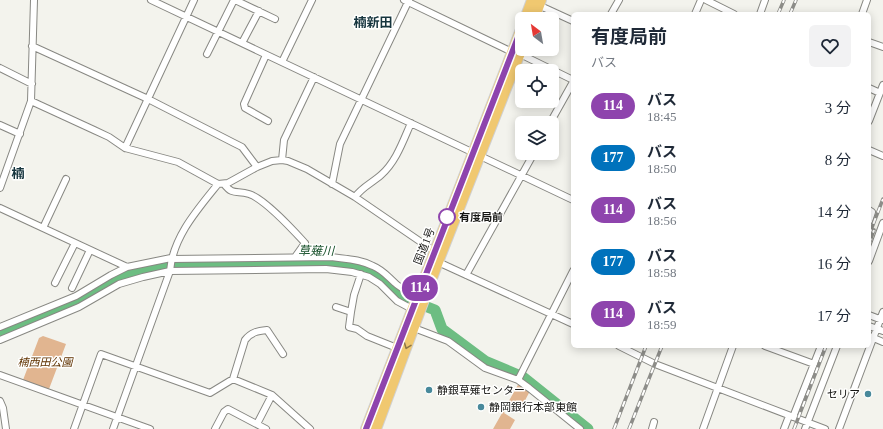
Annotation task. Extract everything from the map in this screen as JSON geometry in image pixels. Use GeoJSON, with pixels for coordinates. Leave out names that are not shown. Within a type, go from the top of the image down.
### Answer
{"type":"FeatureCollection","features":[{"type":"Feature","properties":{"kind":"highway"},"geometry":{"type":"LineString","coordinates":[[528,12],[534,1]]}},
{"type":"Feature","properties":{"kind":"highway"},"geometry":{"type":"LineString","coordinates":[[534,1],[534,12]]}},
{"type":"Feature","properties":{"kind":"highway","name":"国道1号"},"geometry":{"type":"LineString","coordinates":[[366,429],[434,250],[476,154],[516,56]]}},
{"type":"Feature","properties":{"kind":"highway","name":"国道1号"},"geometry":{"type":"LineString","coordinates":[[376,429],[476,154]]}},
{"type":"Feature","properties":{"kind":"street"},"geometry":{"type":"LineString","coordinates":[[0,188],[31,101],[34,0]]}},
{"type":"Feature","properties":{"kind":"street"},"geometry":{"type":"LineString","coordinates":[[151,0],[571,199]]}},
{"type":"Feature","properties":{"kind":"street"},"geometry":{"type":"LineString","coordinates":[[125,148],[194,0]]}},
{"type":"Feature","properties":{"kind":"street"},"geometry":{"type":"LineString","coordinates":[[207,54],[234,0],[275,19]]}},
{"type":"Feature","properties":{"kind":"street"},"geometry":{"type":"LineString","coordinates":[[282,62],[312,0]]}},
{"type":"Feature","properties":{"kind":"street"},"geometry":{"type":"LineString","coordinates":[[612,12],[619,0]]}},
{"type":"Feature","properties":{"kind":"street"},"geometry":{"type":"LineString","coordinates":[[696,12],[701,0],[729,12]]}},
{"type":"Feature","properties":{"kind":"street"},"geometry":{"type":"LineString","coordinates":[[761,12],[765,0]]}},
{"type":"Feature","properties":{"kind":"street"},"geometry":{"type":"LineString","coordinates":[[863,12],[867,0]]}},
{"type":"Feature","properties":{"kind":"street"},"geometry":{"type":"LineString","coordinates":[[332,184],[340,144],[407,1],[515,50]]}},
{"type":"Feature","properties":{"kind":"street"},"geometry":{"type":"LineString","coordinates":[[534,1],[571,20]]}},
{"type":"Feature","properties":{"kind":"street"},"geometry":{"type":"LineString","coordinates":[[242,43],[258,11]]}},
{"type":"Feature","properties":{"kind":"street"},"geometry":{"type":"LineString","coordinates":[[871,43],[883,48]]}},
{"type":"Feature","properties":{"kind":"street"},"geometry":{"type":"LineString","coordinates":[[32,46],[148,99],[242,147],[256,167]]}},
{"type":"Feature","properties":{"kind":"street"},"geometry":{"type":"LineString","coordinates":[[266,55],[244,104],[245,108],[268,121]]}},
{"type":"Feature","properties":{"kind":"street"},"geometry":{"type":"LineString","coordinates":[[527,56],[571,80]]}},
{"type":"Feature","properties":{"kind":"street"},"geometry":{"type":"LineString","coordinates":[[0,68],[32,84]]}},
{"type":"Feature","properties":{"kind":"street"},"geometry":{"type":"LineString","coordinates":[[282,160],[284,140],[314,77]]}},
{"type":"Feature","properties":{"kind":"street"},"geometry":{"type":"LineString","coordinates":[[554,116],[571,85]]}},
{"type":"Feature","properties":{"kind":"street"},"geometry":{"type":"LineString","coordinates":[[871,116],[883,85]]}},
{"type":"Feature","properties":{"kind":"street"},"geometry":{"type":"LineString","coordinates":[[871,89],[880,93]]}},
{"type":"Feature","properties":{"kind":"street"},"geometry":{"type":"LineString","coordinates":[[31,101],[109,137],[125,148],[178,162],[232,191],[249,194],[263,203],[286,222],[305,243],[296,257]]}},
{"type":"Feature","properties":{"kind":"street"},"geometry":{"type":"LineString","coordinates":[[355,197],[361,189],[381,175],[388,167],[395,157],[412,123]]}},
{"type":"Feature","properties":{"kind":"street"},"geometry":{"type":"LineString","coordinates":[[0,125],[20,134]]}},
{"type":"Feature","properties":{"kind":"street"},"geometry":{"type":"LineString","coordinates":[[871,151],[883,156]]}},
{"type":"Feature","properties":{"kind":"street"},"geometry":{"type":"LineString","coordinates":[[113,429],[170,271],[171,259],[186,224],[221,184],[228,183],[256,167],[272,161],[282,160],[307,169],[355,197],[434,250],[438,262],[571,323]]}},
{"type":"Feature","properties":{"kind":"street"},"geometry":{"type":"LineString","coordinates":[[466,275],[530,160]]}},
{"type":"Feature","properties":{"kind":"street"},"geometry":{"type":"LineString","coordinates":[[43,228],[66,179]]}},
{"type":"Feature","properties":{"kind":"street"},"geometry":{"type":"LineString","coordinates":[[0,208],[127,267]]}},
{"type":"Feature","properties":{"kind":"street"},"geometry":{"type":"LineString","coordinates":[[871,255],[883,223]]}},
{"type":"Feature","properties":{"kind":"street"},"geometry":{"type":"LineString","coordinates":[[55,283],[75,243]]}},
{"type":"Feature","properties":{"kind":"street"},"geometry":{"type":"LineString","coordinates":[[72,288],[90,250]]}},
{"type":"Feature","properties":{"kind":"street"},"geometry":{"type":"LineString","coordinates":[[0,327],[76,296],[127,267],[171,259],[331,257],[365,262],[382,271],[396,284],[417,296]]}},
{"type":"Feature","properties":{"kind":"street"},"geometry":{"type":"LineString","coordinates":[[267,258],[267,269]]}},
{"type":"Feature","properties":{"kind":"street"},"geometry":{"type":"LineString","coordinates":[[0,340],[79,307],[119,284],[170,271],[267,269],[335,270],[361,274],[375,280],[397,301],[412,309]]}},
{"type":"Feature","properties":{"kind":"street"},"geometry":{"type":"LineString","coordinates":[[361,274],[354,295],[349,326],[357,329],[367,336],[397,348]]}},
{"type":"Feature","properties":{"kind":"street"},"geometry":{"type":"LineString","coordinates":[[518,380],[571,275]]}},
{"type":"Feature","properties":{"kind":"street"},"geometry":{"type":"LineString","coordinates":[[336,307],[351,312]]}},
{"type":"Feature","properties":{"kind":"street"},"geometry":{"type":"LineString","coordinates":[[883,312],[880,330],[871,337],[883,342]]}},
{"type":"Feature","properties":{"kind":"street"},"geometry":{"type":"LineString","coordinates":[[871,316],[882,320]]}},
{"type":"Feature","properties":{"kind":"street"},"geometry":{"type":"LineString","coordinates":[[414,328],[448,341],[485,368],[518,380],[580,429]]}},
{"type":"Feature","properties":{"kind":"street"},"geometry":{"type":"LineString","coordinates":[[74,429],[101,354],[210,393],[233,379],[245,340],[255,332],[267,330],[283,354]]}},
{"type":"Feature","properties":{"kind":"street"},"geometry":{"type":"LineString","coordinates":[[623,348],[655,364],[824,429]]}},
{"type":"Feature","properties":{"kind":"street"},"geometry":{"type":"LineString","coordinates":[[703,429],[732,348]]}},
{"type":"Feature","properties":{"kind":"street"},"geometry":{"type":"LineString","coordinates":[[775,348],[814,364]]}},
{"type":"Feature","properties":{"kind":"street"},"geometry":{"type":"LineString","coordinates":[[784,429],[820,348]]}},
{"type":"Feature","properties":{"kind":"street"},"geometry":{"type":"LineString","coordinates":[[805,429],[836,348]]}},
{"type":"Feature","properties":{"kind":"street"},"geometry":{"type":"LineString","coordinates":[[839,429],[867,348]]}},
{"type":"Feature","properties":{"kind":"street"},"geometry":{"type":"LineString","coordinates":[[0,374],[150,429]]}},
{"type":"Feature","properties":{"kind":"street"},"geometry":{"type":"LineString","coordinates":[[233,379],[272,395],[310,429]]}},
{"type":"Feature","properties":{"kind":"street"},"geometry":{"type":"LineString","coordinates":[[257,424],[272,395]]}},
{"type":"Feature","properties":{"kind":"street"},"geometry":{"type":"LineString","coordinates":[[0,401],[3,408],[6,429]]}},
{"type":"Feature","properties":{"kind":"street"},"geometry":{"type":"LineString","coordinates":[[215,429],[224,412],[228,409],[266,429]]}},
{"type":"Feature","properties":{"kind":"street"},"geometry":{"type":"LineString","coordinates":[[652,429],[654,422]]}},
{"type":"Feature","properties":{"kind":"green space","name":"楠西田公園"},"geometry":{"type":"Polygon","coordinates":[[[43,336],[66,344],[49,389],[23,380],[39,338],[43,336]]]}},
{"type":"Feature","properties":{"kind":"green space"},"geometry":{"type":"Polygon","coordinates":[[[519,383],[530,391],[521,408],[510,402],[504,413],[515,420],[510,429],[493,429],[519,383]]]}},
{"type":"Feature","properties":{"kind":"waterway","name":"草薙川"},"geometry":{"type":"LineString","coordinates":[[0,331],[28,319],[75,304],[129,274],[163,266],[326,263],[360,267],[379,276],[394,290],[407,299],[435,310],[442,329],[485,361],[523,377],[588,429]]}},
{"type":"Feature","properties":{"kind":"railway"},"geometry":{"type":"LineString","coordinates":[[779,12],[784,0]]}},
{"type":"Feature","properties":{"kind":"railway"},"geometry":{"type":"LineString","coordinates":[[791,12],[796,0]]}},
{"type":"Feature","properties":{"kind":"railway"},"geometry":{"type":"LineString","coordinates":[[871,230],[883,199]]}},
{"type":"Feature","properties":{"kind":"railway"},"geometry":{"type":"LineString","coordinates":[[871,238],[874,230]]}},
{"type":"Feature","properties":{"kind":"railway"},"geometry":{"type":"LineString","coordinates":[[614,429],[645,348]]}},
{"type":"Feature","properties":{"kind":"railway"},"geometry":{"type":"LineString","coordinates":[[629,429],[661,348]]}},
{"type":"Feature","properties":{"kind":"railway"},"geometry":{"type":"LineString","coordinates":[[794,429],[825,348]]}},
{"type":"Feature","properties":{"kind":"bus line","name":"114"},"geometry":{"type":"LineString","coordinates":[[366,429],[515,45]]}},
{"type":"Feature","properties":{"kind":"place","name":"有度局前"},"geometry":{"type":"Point","coordinates":[447,217]}},
{"type":"Feature","properties":{"kind":"place","name":"静銀草薙センター"},"geometry":{"type":"Point","coordinates":[429,390]}},
{"type":"Feature","properties":{"kind":"place","name":"セリア"},"geometry":{"type":"Point","coordinates":[868,394]}},
{"type":"Feature","properties":{"kind":"place","name":"静岡銀行本部東館"},"geometry":{"type":"Point","coordinates":[481,407]}},
{"type":"Feature","properties":{"kind":"district","name":"楠新田"},"geometry":{"type":"Point","coordinates":[373,22]}},
{"type":"Feature","properties":{"kind":"district","name":"楠"},"geometry":{"type":"Point","coordinates":[18,173]}}]}
